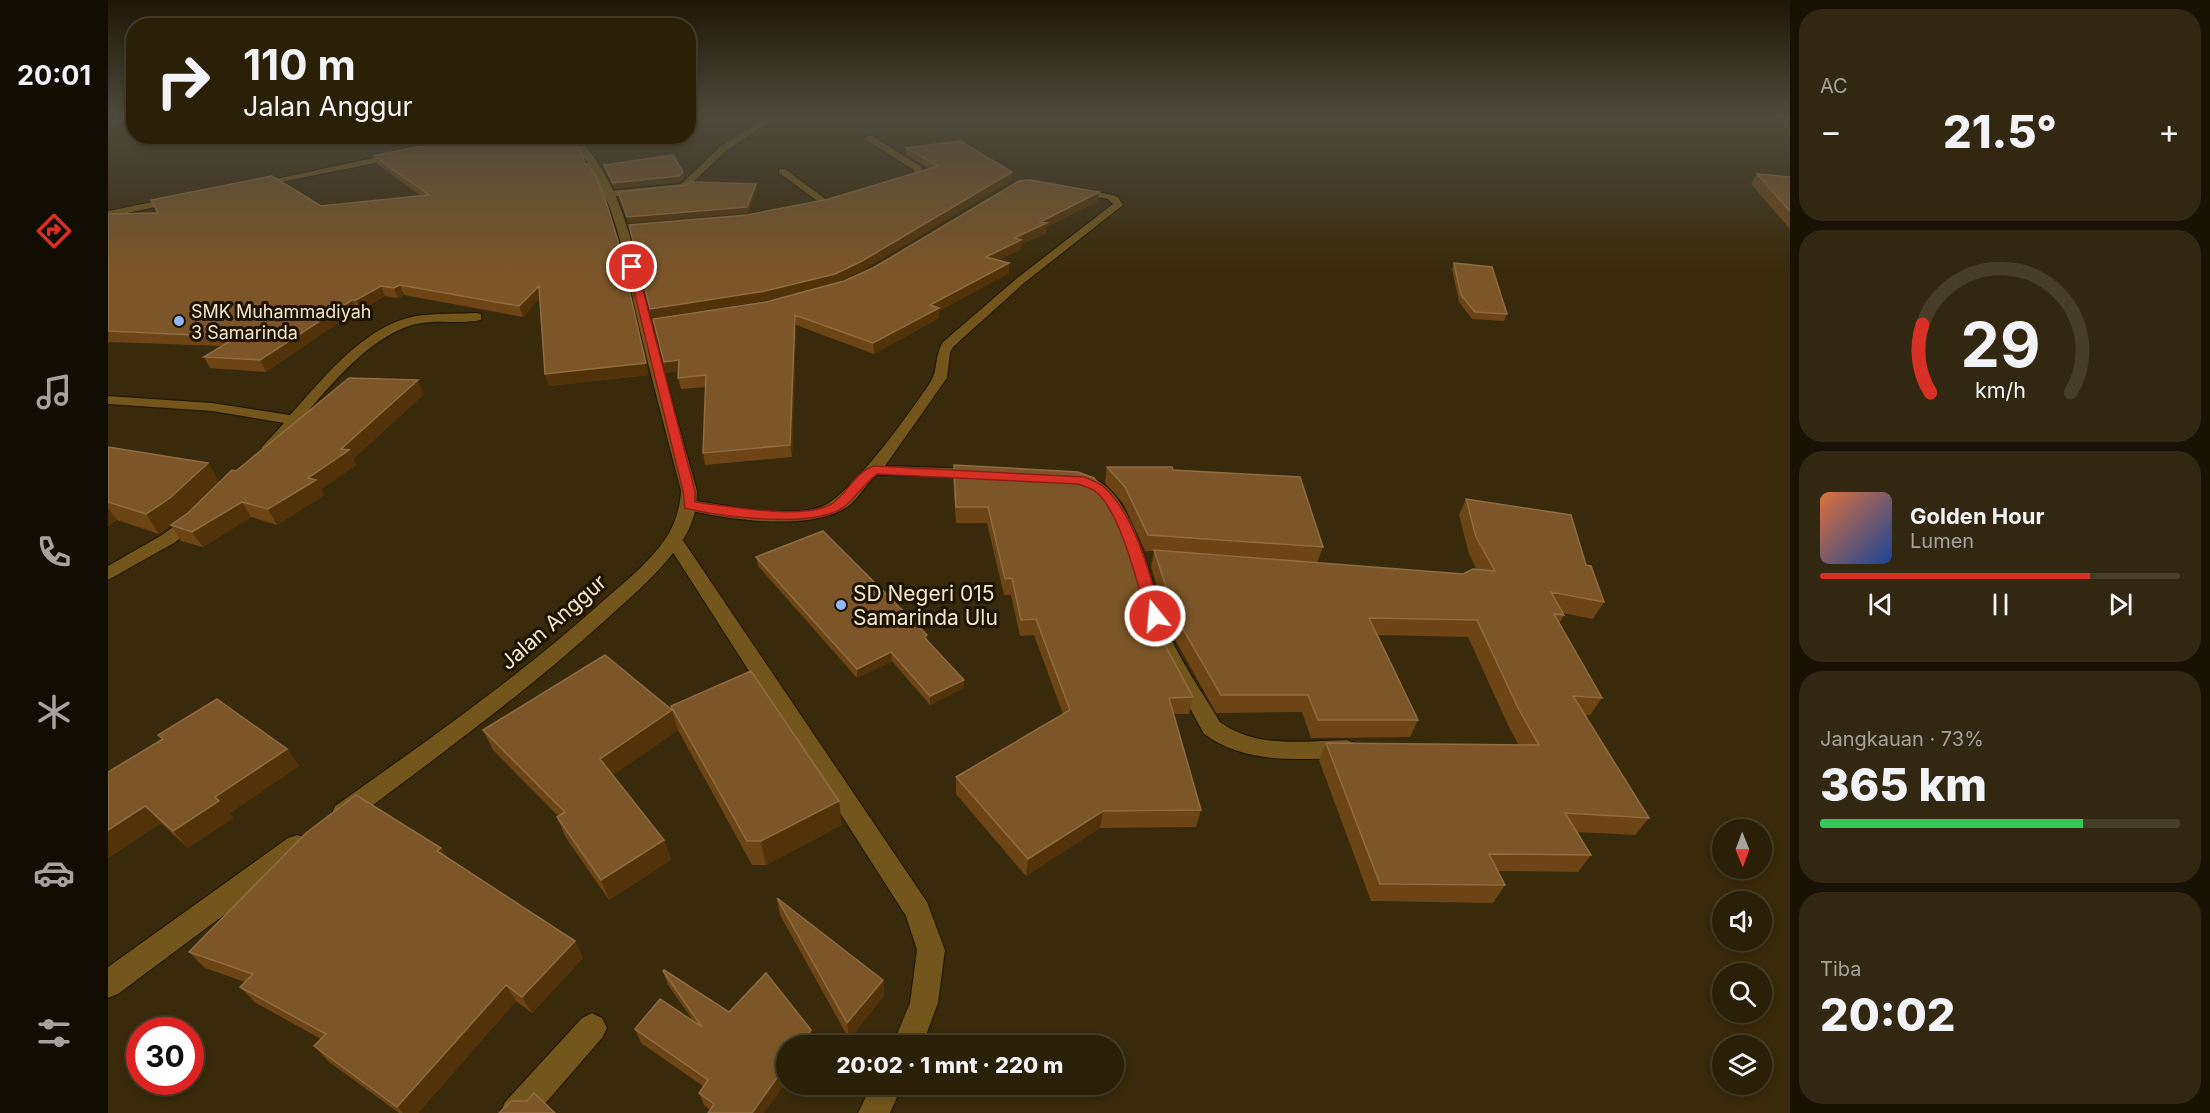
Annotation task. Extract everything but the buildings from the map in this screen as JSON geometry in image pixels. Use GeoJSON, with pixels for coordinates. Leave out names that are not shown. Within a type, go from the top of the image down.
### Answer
{"type":"FeatureCollection","features":[{"type":"Feature","properties":{"kind":"street"},"geometry":{"type":"LineString","coordinates":[[245,187],[340,168]]}},
{"type":"Feature","properties":{"kind":"street"},"geometry":{"type":"LineString","coordinates":[[595,168],[629,228],[689,491],[689,505],[764,515],[815,513],[837,506],[862,479],[874,470],[940,378],[943,354],[948,345],[1020,281],[1118,205],[1117,201],[1110,197],[1061,189]]}},
{"type":"Feature","properties":{"kind":"street"},"geometry":{"type":"LineString","coordinates":[[609,194],[684,186],[703,168]]}},
{"type":"Feature","properties":{"kind":"street"},"geometry":{"type":"LineString","coordinates":[[892,183],[914,177],[920,172],[914,168]]}},
{"type":"Feature","properties":{"kind":"street"},"geometry":{"type":"LineString","coordinates":[[782,171],[825,203]]}},
{"type":"Feature","properties":{"kind":"street"},"geometry":{"type":"LineString","coordinates":[[108,214],[188,198]]}},
{"type":"Feature","properties":{"kind":"street"},"geometry":{"type":"LineString","coordinates":[[814,205],[837,200]]}},
{"type":"Feature","properties":{"kind":"street"},"geometry":{"type":"LineString","coordinates":[[259,458],[292,420],[347,364],[394,327],[418,320],[477,317]]}},
{"type":"Feature","properties":{"kind":"street"},"geometry":{"type":"LineString","coordinates":[[108,400],[212,407],[292,420]]}},
{"type":"Feature","properties":{"kind":"street"},"geometry":{"type":"LineString","coordinates":[[874,470],[994,475]]}},
{"type":"Feature","properties":{"kind":"street"},"geometry":{"type":"LineString","coordinates":[[1073,479],[1091,484],[1108,497],[1137,558],[1160,635],[1206,720],[1222,737],[1234,744],[1253,749],[1361,749]]}},
{"type":"Feature","properties":{"kind":"street","name":"Jalan Anggur"},"geometry":{"type":"LineString","coordinates":[[328,824],[502,698],[585,629],[640,577],[674,540],[689,505]]}},
{"type":"Feature","properties":{"kind":"street"},"geometry":{"type":"LineString","coordinates":[[108,574],[168,539],[204,510]]}},
{"type":"Feature","properties":{"kind":"street"},"geometry":{"type":"LineString","coordinates":[[674,540],[918,911],[930,950],[924,1003],[912,1035]]}},
{"type":"Feature","properties":{"kind":"street"},"geometry":{"type":"LineString","coordinates":[[1137,558],[1160,560]]}},
{"type":"Feature","properties":{"kind":"street"},"geometry":{"type":"LineString","coordinates":[[108,984],[309,838]]}},
{"type":"Feature","properties":{"kind":"street"},"geometry":{"type":"LineString","coordinates":[[516,1113],[592,1028]]}},
{"type":"Feature","properties":{"kind":"street"},"geometry":{"type":"LineString","coordinates":[[874,1113],[883,1095]]}},
{"type":"Feature","properties":{"kind":"place","name":"SMK Muhammadiyah 3 Samarinda"},"geometry":{"type":"Point","coordinates":[179,321]}},
{"type":"Feature","properties":{"kind":"place","name":"SD Negeri 015 Samarinda Ulu"},"geometry":{"type":"Point","coordinates":[841,605]}},
{"type":"Feature","properties":{"kind":"route"},"geometry":{"type":"LineString","coordinates":[[632,267],[689,491],[689,505],[764,515],[807,515],[831,509],[842,503],[862,479],[874,470],[1080,480],[1100,489],[1115,508],[1137,558],[1155,616]]}}]}
